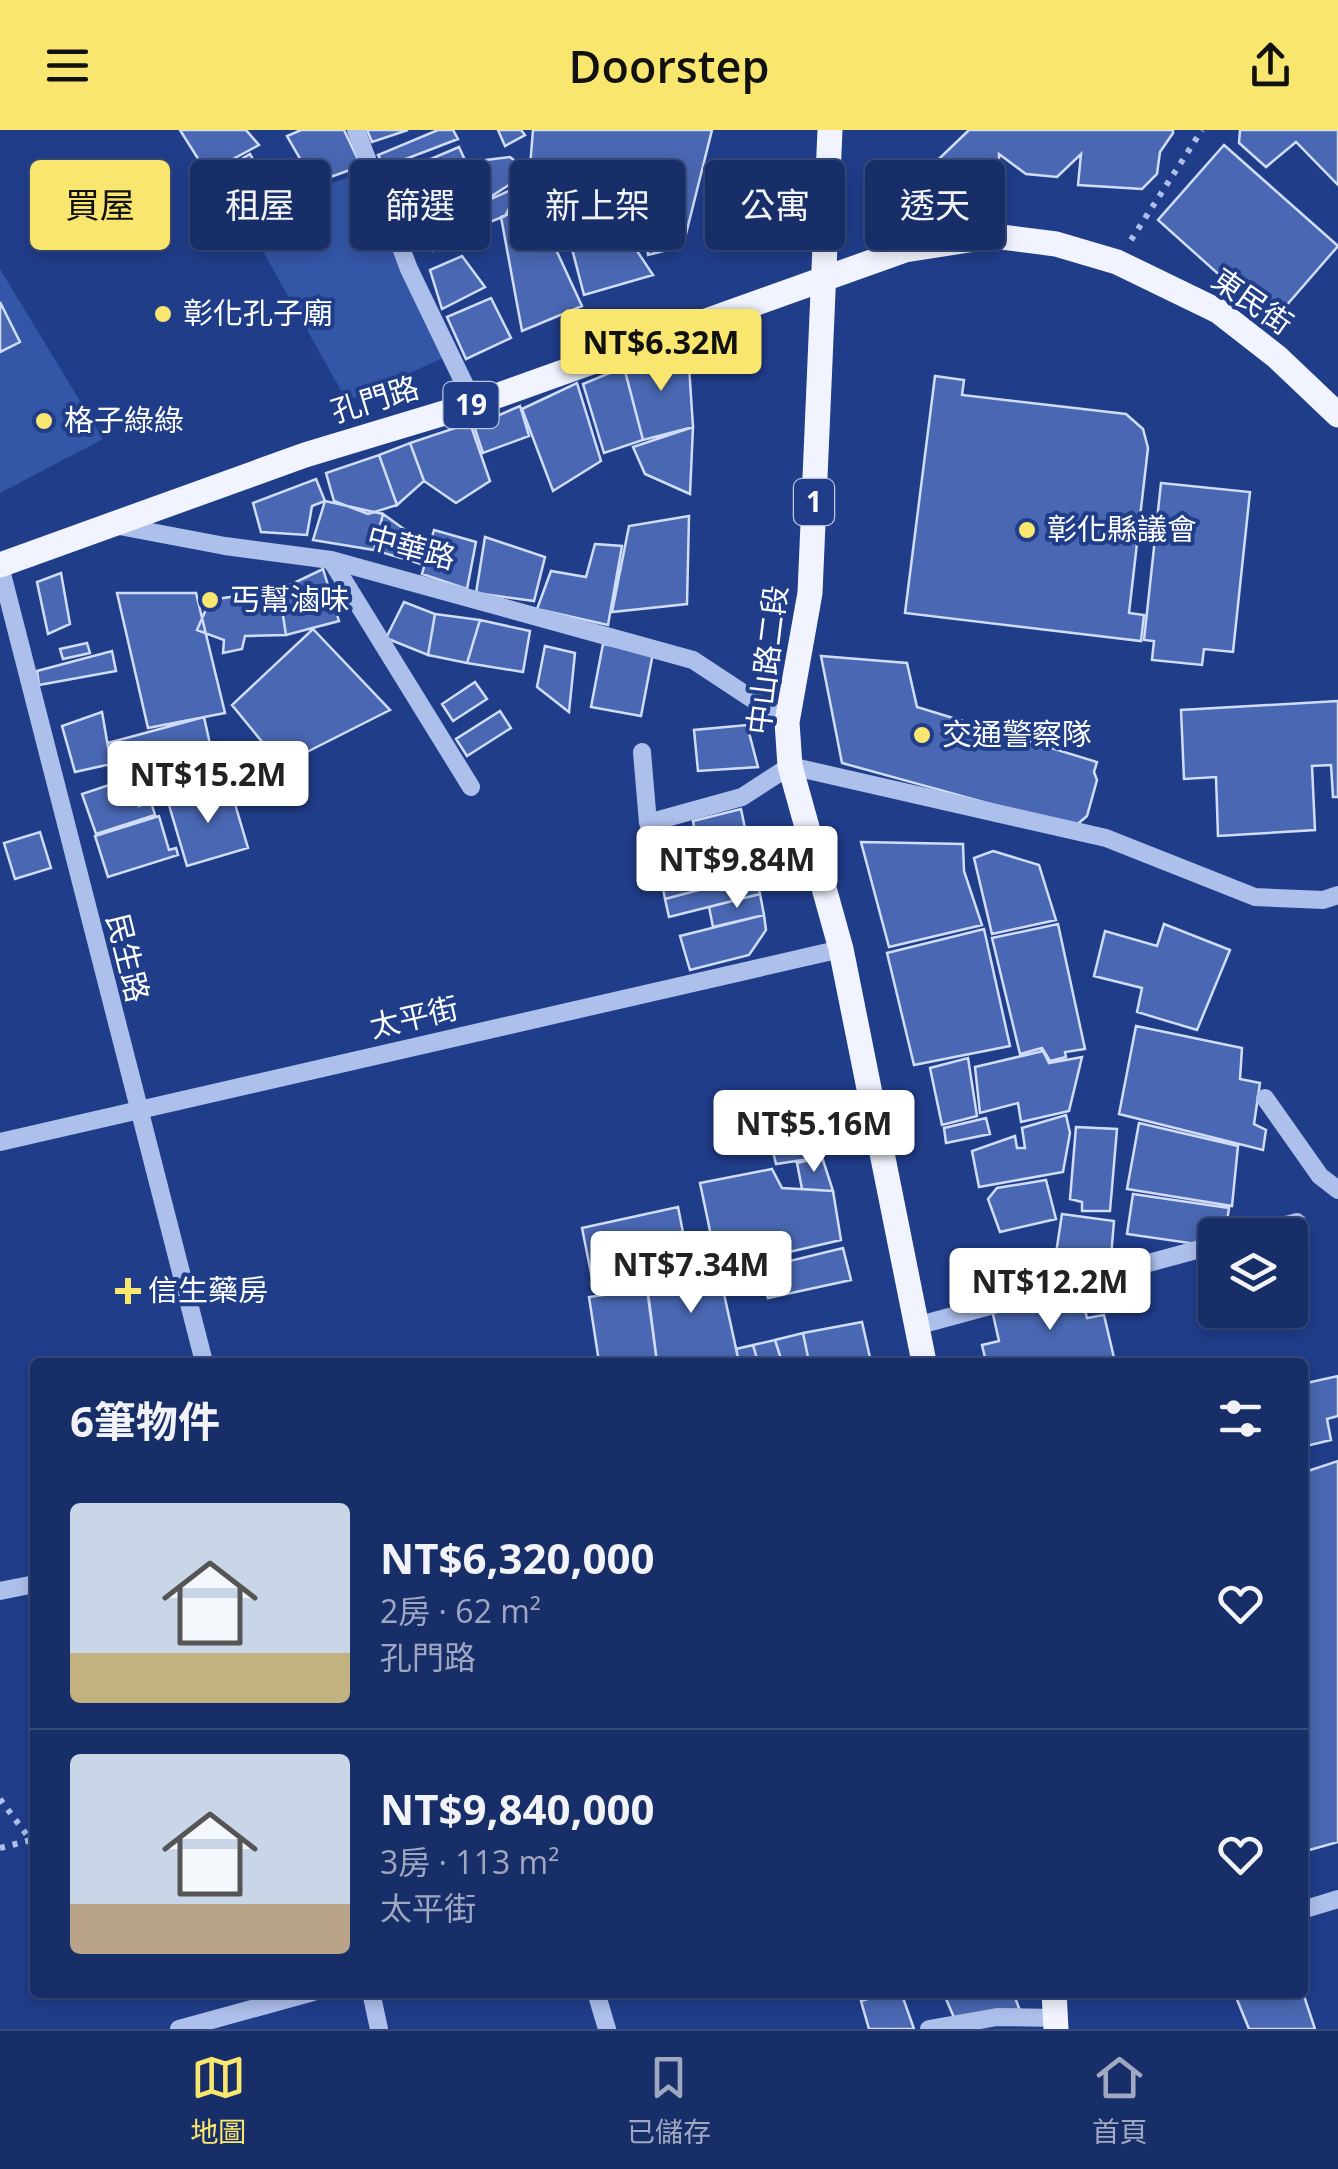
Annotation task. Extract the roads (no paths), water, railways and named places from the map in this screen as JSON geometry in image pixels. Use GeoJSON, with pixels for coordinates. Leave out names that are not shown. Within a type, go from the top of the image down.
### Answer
{"type":"FeatureCollection","features":[{"type":"Feature","properties":{"kind":"main road","name":"中山路二段"},"geometry":{"type":"LineString","coordinates":[[830,130],[810,593],[787,722],[790,766],[841,950],[923,1358]]}},
{"type":"Feature","properties":{"kind":"main road","name":"東民街"},"geometry":{"type":"LineString","coordinates":[[826,279],[905,250],[994,236],[1056,244],[1117,262],[1218,312],[1277,357],[1338,415]]}},
{"type":"Feature","properties":{"kind":"main road","name":"孔門路"},"geometry":{"type":"LineString","coordinates":[[113,524],[306,454],[474,404],[826,279]]}},
{"type":"Feature","properties":{"kind":"main road","name":"19"},"geometry":{"type":"LineString","coordinates":[[0,566],[113,524]]}},
{"type":"Feature","properties":{"kind":"street"},"geometry":{"type":"LineString","coordinates":[[356,130],[409,269],[474,404]]}},
{"type":"Feature","properties":{"kind":"street","name":"中華路"},"geometry":{"type":"LineString","coordinates":[[113,524],[225,546],[331,560],[694,660],[787,722]]}},
{"type":"Feature","properties":{"kind":"street"},"geometry":{"type":"LineString","coordinates":[[331,560],[471,787]]}},
{"type":"Feature","properties":{"kind":"street","name":"民生路"},"geometry":{"type":"LineString","coordinates":[[0,566],[136,1109],[203,1358]]}},
{"type":"Feature","properties":{"kind":"street"},"geometry":{"type":"LineString","coordinates":[[642,752],[648,822],[742,797],[790,766],[1106,838],[1254,896],[1323,900],[1338,895]]}},
{"type":"Feature","properties":{"kind":"street","name":"太平街"},"geometry":{"type":"LineString","coordinates":[[0,1142],[841,950]]}},
{"type":"Feature","properties":{"kind":"street"},"geometry":{"type":"LineString","coordinates":[[1266,1098],[1320,1176],[1338,1190]]}},
{"type":"Feature","properties":{"kind":"street"},"geometry":{"type":"LineString","coordinates":[[916,1326],[1198,1249]]}},
{"type":"Feature","properties":{"kind":"street"},"geometry":{"type":"LineString","coordinates":[[0,1591],[30,1585]]}},
{"type":"Feature","properties":{"kind":"street"},"geometry":{"type":"LineString","coordinates":[[1308,1908],[1338,1899]]}},
{"type":"Feature","properties":{"kind":"street"},"geometry":{"type":"LineString","coordinates":[[179,2029],[291,1998]]}},
{"type":"Feature","properties":{"kind":"street"},"geometry":{"type":"LineString","coordinates":[[372,1998],[379,2029]]}},
{"type":"Feature","properties":{"kind":"street"},"geometry":{"type":"LineString","coordinates":[[598,1998],[607,2029]]}},
{"type":"Feature","properties":{"kind":"street"},"geometry":{"type":"LineString","coordinates":[[929,2029],[997,2017],[1055,2013]]}},
{"type":"Feature","properties":{"kind":"place","name":"彰化孔子廟"},"geometry":{"type":"Point","coordinates":[163,314]}},
{"type":"Feature","properties":{"kind":"place","name":"格子綠綠"},"geometry":{"type":"Point","coordinates":[44,421]}},
{"type":"Feature","properties":{"kind":"place","name":"彰化縣議會"},"geometry":{"type":"Point","coordinates":[1027,530]}},
{"type":"Feature","properties":{"kind":"place","name":"丐幫滷味"},"geometry":{"type":"Point","coordinates":[210,600]}},
{"type":"Feature","properties":{"kind":"place","name":"交通警察隊"},"geometry":{"type":"Point","coordinates":[922,735]}},
{"type":"Feature","properties":{"kind":"place","name":"信生藥房"},"geometry":{"type":"Point","coordinates":[128,1291]}}]}
